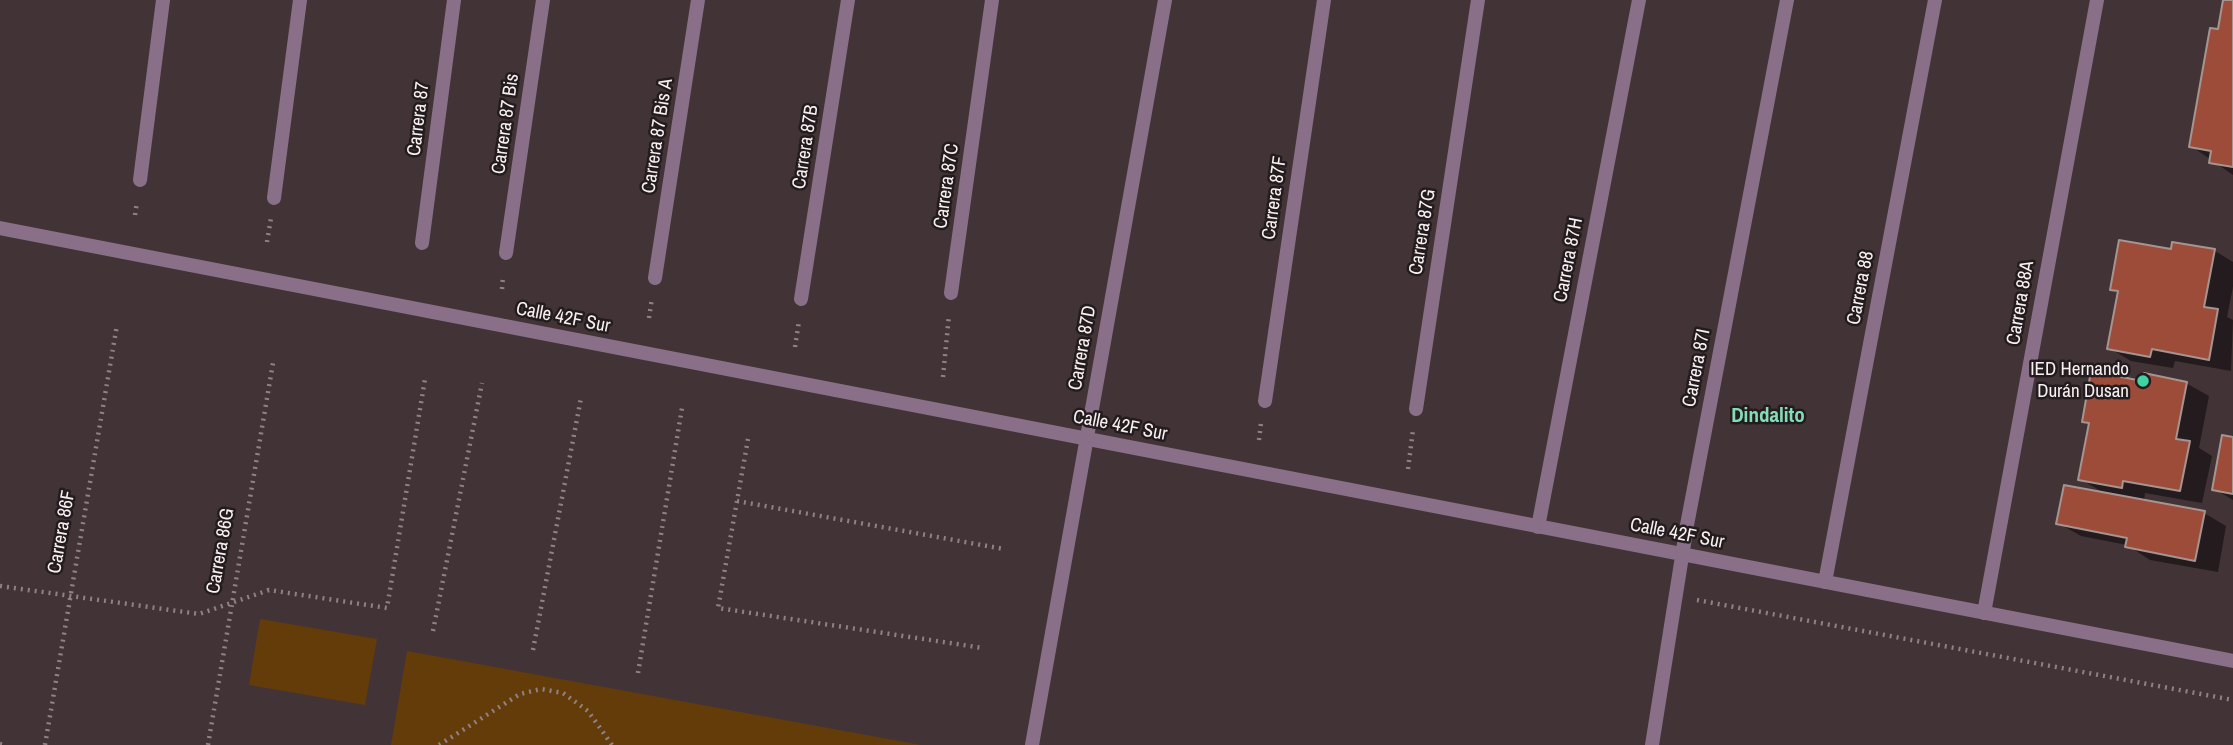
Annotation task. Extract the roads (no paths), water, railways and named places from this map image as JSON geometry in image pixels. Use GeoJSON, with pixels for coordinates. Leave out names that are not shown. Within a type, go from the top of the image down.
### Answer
{"type":"FeatureCollection","features":[{"type":"Feature","properties":{"kind":"street"},"geometry":{"type":"LineString","coordinates":[[141,180],[163,0]]}},
{"type":"Feature","properties":{"kind":"street"},"geometry":{"type":"LineString","coordinates":[[274,198],[300,0]]}},
{"type":"Feature","properties":{"kind":"street","name":"Carrera 87"},"geometry":{"type":"LineString","coordinates":[[422,243],[454,0]]}},
{"type":"Feature","properties":{"kind":"street","name":"Carrera 87 Bis"},"geometry":{"type":"LineString","coordinates":[[506,253],[543,0]]}},
{"type":"Feature","properties":{"kind":"street","name":"Carrera 87 Bis A"},"geometry":{"type":"LineString","coordinates":[[655,278],[698,0]]}},
{"type":"Feature","properties":{"kind":"street","name":"Carrera 87B"},"geometry":{"type":"LineString","coordinates":[[801,299],[848,0]]}},
{"type":"Feature","properties":{"kind":"street","name":"Carrera 87C"},"geometry":{"type":"LineString","coordinates":[[951,293],[992,0]]}},
{"type":"Feature","properties":{"kind":"street","name":"Carrera 87D"},"geometry":{"type":"LineString","coordinates":[[1032,745],[1165,0]]}},
{"type":"Feature","properties":{"kind":"street","name":"Carrera 87F"},"geometry":{"type":"LineString","coordinates":[[1265,401],[1324,0]]}},
{"type":"Feature","properties":{"kind":"street","name":"Carrera 87G"},"geometry":{"type":"LineString","coordinates":[[1416,409],[1478,0]]}},
{"type":"Feature","properties":{"kind":"street","name":"Carrera 87H"},"geometry":{"type":"LineString","coordinates":[[1538,527],[1639,0]]}},
{"type":"Feature","properties":{"kind":"street","name":"Carrera 87I"},"geometry":{"type":"LineString","coordinates":[[1652,745],[1682,555],[1787,0]]}},
{"type":"Feature","properties":{"kind":"street","name":"Carrera 88"},"geometry":{"type":"LineString","coordinates":[[1825,582],[1935,0]]}},
{"type":"Feature","properties":{"kind":"street","name":"Carrera 88A"},"geometry":{"type":"LineString","coordinates":[[1984,613],[2097,0]]}},
{"type":"Feature","properties":{"kind":"street","name":"Calle 42F Sur"},"geometry":{"type":"LineString","coordinates":[[0,228],[2233,661]]}},
{"type":"Feature","properties":{"kind":"place","name":"IED Hernando Durán Dusan"},"geometry":{"type":"Point","coordinates":[2143,381]}},
{"type":"Feature","properties":{"kind":"district","name":"Dindalito"},"geometry":{"type":"Point","coordinates":[1768,416]}}]}
